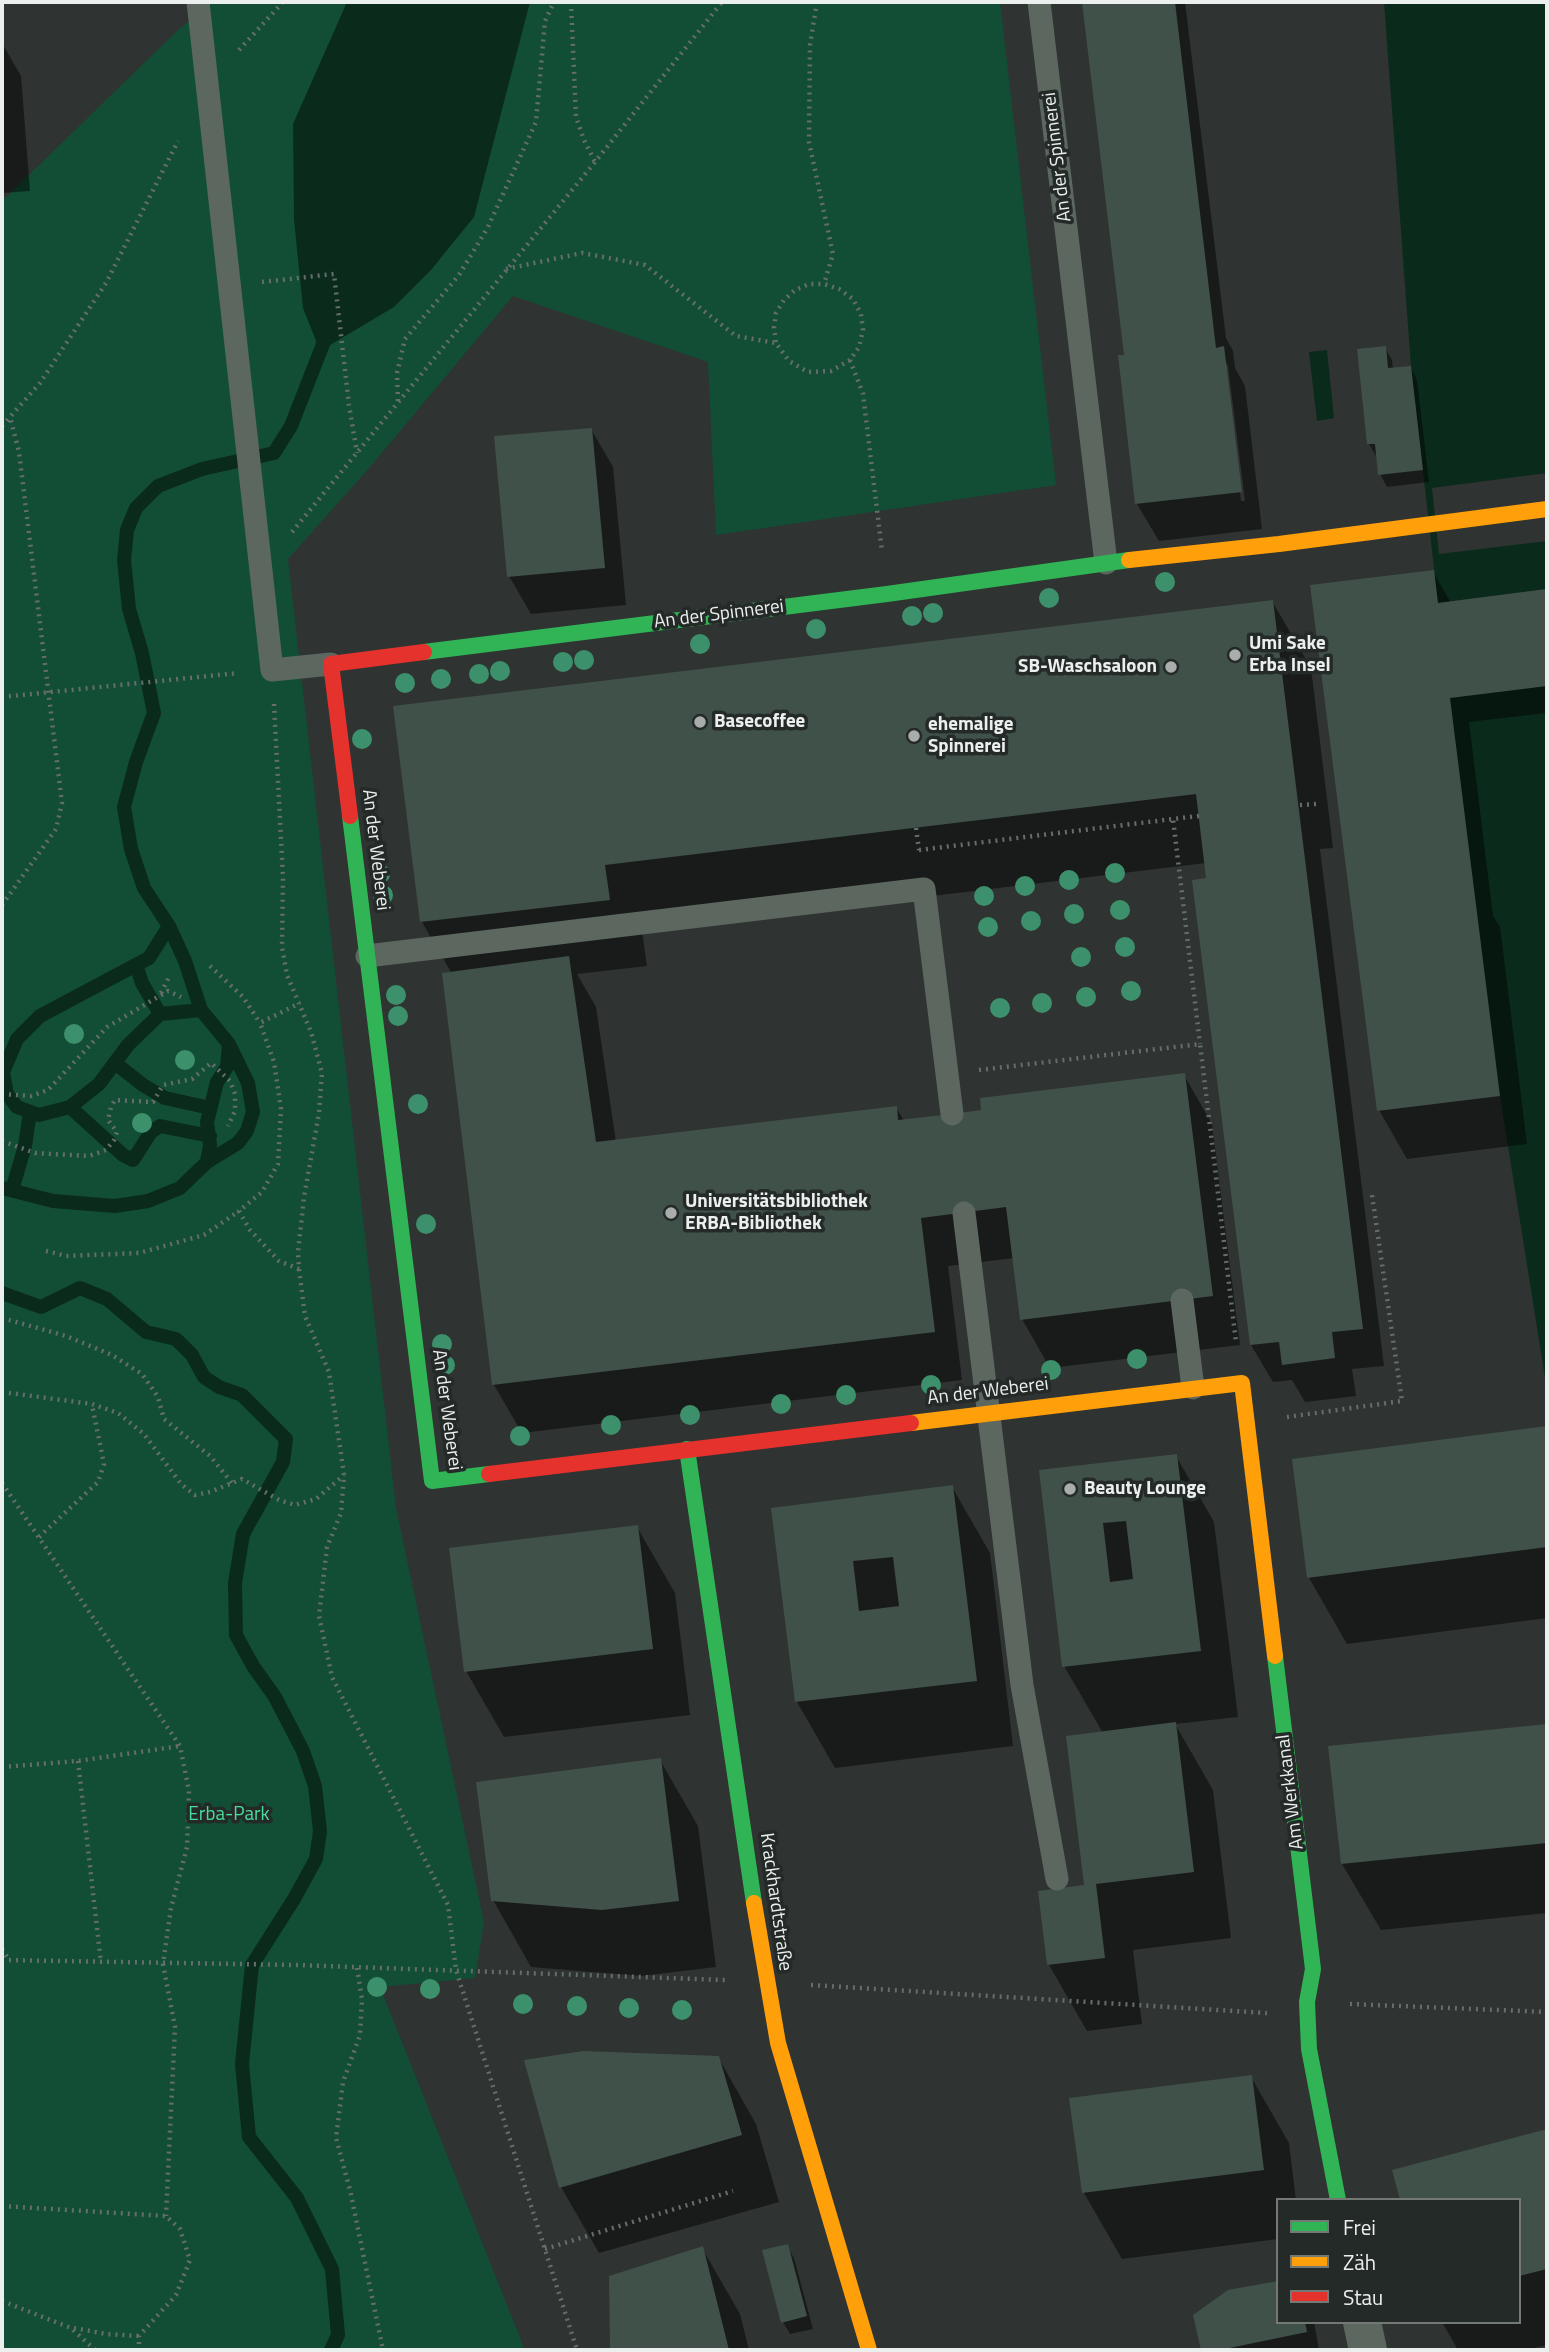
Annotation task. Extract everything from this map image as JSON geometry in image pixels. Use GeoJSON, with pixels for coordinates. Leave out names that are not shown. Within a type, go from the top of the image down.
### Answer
{"type":"FeatureCollection","features":[{"type":"Feature","properties":{"kind":"street","name":"An der Spinnerei"},"geometry":{"type":"LineString","coordinates":[[331,664],[887,594],[1106,563],[1547,509]]}},
{"type":"Feature","properties":{"kind":"street","name":"An der Weberei"},"geometry":{"type":"LineString","coordinates":[[331,664],[432,1481],[1242,1383]]}},
{"type":"Feature","properties":{"kind":"street","name":"Am Werkkanal"},"geometry":{"type":"LineString","coordinates":[[1242,1383],[1313,1969],[1307,2009],[1309,2049],[1338,2198]]}},
{"type":"Feature","properties":{"kind":"street","name":"Krackhardtstraße"},"geometry":{"type":"LineString","coordinates":[[687,1449],[766,1982],[778,2043],[869,2350]]}},
{"type":"Feature","properties":{"kind":"street"},"geometry":{"type":"LineString","coordinates":[[1362,2324],[1368,2350]]}},
{"type":"Feature","properties":{"kind":"lane"},"geometry":{"type":"LineString","coordinates":[[198,2],[272,670],[331,664]]}},
{"type":"Feature","properties":{"kind":"lane","name":"An der Spinnerei"},"geometry":{"type":"LineString","coordinates":[[1039,2],[1106,563]]}},
{"type":"Feature","properties":{"kind":"lane"},"geometry":{"type":"LineString","coordinates":[[367,957],[924,889],[952,1114]]}},
{"type":"Feature","properties":{"kind":"lane"},"geometry":{"type":"LineString","coordinates":[[964,1213],[1022,1685],[1057,1879]]}},
{"type":"Feature","properties":{"kind":"lane"},"geometry":{"type":"LineString","coordinates":[[1182,1300],[1193,1388]]}},
{"type":"Feature","properties":{"kind":"path"},"geometry":{"type":"LineString","coordinates":[[2,426],[40,383],[106,284],[207,85],[284,2]]}},
{"type":"Feature","properties":{"kind":"path"},"geometry":{"type":"LineString","coordinates":[[398,402],[397,373],[405,339],[459,275],[488,227],[536,122],[545,20],[554,2]]}},
{"type":"Feature","properties":{"kind":"path"},"geometry":{"type":"LineString","coordinates":[[571,2],[576,117],[596,162]]}},
{"type":"Feature","properties":{"kind":"path"},"geometry":{"type":"LineString","coordinates":[[262,567],[596,162],[722,2]]}},
{"type":"Feature","properties":{"kind":"path"},"geometry":{"type":"LineString","coordinates":[[817,2],[810,45],[809,142],[833,254],[824,284]]}},
{"type":"Feature","properties":{"kind":"path"},"geometry":{"type":"LineString","coordinates":[[506,269],[582,253],[645,265],[736,336],[776,343]]}},
{"type":"Feature","properties":{"kind":"path"},"geometry":{"type":"LineString","coordinates":[[275,281],[334,274],[357,453]]}},
{"type":"Feature","properties":{"kind":"path"},"geometry":{"type":"LineString","coordinates":[[824,284],[839,289],[853,299],[861,314],[863,330],[859,346],[850,360],[831,371],[808,372],[789,361],[776,343],[776,313],[784,300],[795,290],[824,284]]}},
{"type":"Feature","properties":{"kind":"path"},"geometry":{"type":"LineString","coordinates":[[850,360],[863,394],[887,594]]}},
{"type":"Feature","properties":{"kind":"path"},"geometry":{"type":"LineString","coordinates":[[2,905],[55,829],[62,803],[19,452],[10,416]]}},
{"type":"Feature","properties":{"kind":"path"},"geometry":{"type":"LineString","coordinates":[[272,670],[283,877],[282,947],[287,975],[311,1032],[322,1073],[319,1113],[304,1197],[298,1252],[299,1269],[305,1316],[329,1372],[344,1475],[341,1513],[327,1547],[319,1616],[332,1676],[448,1905],[456,1970],[577,2350]]}},
{"type":"Feature","properties":{"kind":"path"},"geometry":{"type":"LineString","coordinates":[[2,697],[202,676]]}},
{"type":"Feature","properties":{"kind":"path"},"geometry":{"type":"LineString","coordinates":[[1300,806],[1316,804]]}},
{"type":"Feature","properties":{"kind":"path"},"geometry":{"type":"LineString","coordinates":[[919,850],[1199,816]]}},
{"type":"Feature","properties":{"kind":"path"},"geometry":{"type":"LineString","coordinates":[[1173,819],[1242,1383]]}},
{"type":"Feature","properties":{"kind":"path"},"geometry":{"type":"LineString","coordinates":[[46,1251],[66,1256],[139,1253],[204,1235],[262,1192],[278,1164],[281,1109],[274,1062],[260,1023],[243,997],[211,966]]}},
{"type":"Feature","properties":{"kind":"path"},"geometry":{"type":"LineString","coordinates":[[160,995],[170,975]]}},
{"type":"Feature","properties":{"kind":"path"},"geometry":{"type":"LineString","coordinates":[[2,1094],[31,1096],[48,1090],[107,1027],[168,991],[181,997]]}},
{"type":"Feature","properties":{"kind":"path"},"geometry":{"type":"LineString","coordinates":[[260,1023],[300,1003]]}},
{"type":"Feature","properties":{"kind":"path"},"geometry":{"type":"LineString","coordinates":[[947,1074],[1200,1044]]}},
{"type":"Feature","properties":{"kind":"path"},"geometry":{"type":"LineString","coordinates":[[2,1141],[35,1153],[89,1156],[106,1150],[117,1132],[108,1120],[115,1100],[153,1101],[163,1086],[192,1079],[211,1063],[230,1081],[235,1094],[234,1111],[228,1126]]}},
{"type":"Feature","properties":{"kind":"path"},"geometry":{"type":"LineString","coordinates":[[1246,1423],[1402,1401],[1373,1195]]}},
{"type":"Feature","properties":{"kind":"path"},"geometry":{"type":"LineString","coordinates":[[239,1211],[250,1230],[279,1261],[299,1269]]}},
{"type":"Feature","properties":{"kind":"path"},"geometry":{"type":"LineString","coordinates":[[2,1318],[66,1336],[111,1355],[142,1374],[158,1397],[164,1419],[210,1456],[232,1483]]}},
{"type":"Feature","properties":{"kind":"path"},"geometry":{"type":"LineString","coordinates":[[2,1392],[92,1404],[118,1413],[144,1434],[181,1484],[195,1495],[242,1479],[279,1500],[295,1505],[316,1499],[344,1475]]}},
{"type":"Feature","properties":{"kind":"path"},"geometry":{"type":"LineString","coordinates":[[39,1536],[98,1482],[104,1464],[92,1404]]}},
{"type":"Feature","properties":{"kind":"path"},"geometry":{"type":"LineString","coordinates":[[2,1483],[180,1746],[189,1790],[187,1847],[171,1908],[163,1964],[174,2027],[166,2216]]}},
{"type":"Feature","properties":{"kind":"path"},"geometry":{"type":"LineString","coordinates":[[2,1767],[78,1761],[180,1746]]}},
{"type":"Feature","properties":{"kind":"path"},"geometry":{"type":"LineString","coordinates":[[78,1761],[101,1963]]}},
{"type":"Feature","properties":{"kind":"path"},"geometry":{"type":"LineString","coordinates":[[2,1949],[5,1960],[456,1970],[766,1982],[1307,2009],[1547,2012]]}},
{"type":"Feature","properties":{"kind":"path"},"geometry":{"type":"LineString","coordinates":[[357,1968],[362,1999],[360,2035],[342,2082],[336,2138],[350,2190],[383,2350]]}},
{"type":"Feature","properties":{"kind":"path"},"geometry":{"type":"LineString","coordinates":[[545,2249],[733,2190]]}},
{"type":"Feature","properties":{"kind":"path"},"geometry":{"type":"LineString","coordinates":[[2,2206],[166,2216],[180,2229],[190,2260],[176,2295],[139,2336],[139,2350]]}},
{"type":"Feature","properties":{"kind":"path"},"geometry":{"type":"LineString","coordinates":[[2,2301],[71,2328],[139,2336]]}},
{"type":"Feature","properties":{"kind":"path"},"geometry":{"type":"LineString","coordinates":[[71,2328],[95,2350]]}},
{"type":"Feature","properties":{"kind":"green space","name":"Erba-Park"},"geometry":{"type":"Polygon","coordinates":[[[212,2],[1000,2],[1056,485],[716,535],[708,362],[513,296],[370,467],[288,559],[396,1508],[484,1922],[475,1978],[380,1987],[525,2350],[2,2350],[2,201],[177,31],[212,2]]]}},
{"type":"Feature","properties":{"kind":"shaded area"},"geometry":{"type":"Polygon","coordinates":[[[347,2],[530,2],[474,217],[431,270],[394,307],[320,351],[303,308],[294,220],[293,124],[347,2]]]}},
{"type":"Feature","properties":{"kind":"shaded area"},"geometry":{"type":"Polygon","coordinates":[[[1384,2],[1547,2],[1547,589],[1438,603],[1411,366],[1384,2]]]}},
{"type":"Feature","properties":{"kind":"shaded area"},"geometry":{"type":"Polygon","coordinates":[[[1327,350],[1334,418],[1317,421],[1309,352],[1327,350]]]}},
{"type":"Feature","properties":{"kind":"shaded area"},"geometry":{"type":"Polygon","coordinates":[[[1547,686],[1547,1390],[1500,1096],[1450,698],[1547,686]]]}},
{"type":"Feature","properties":{"kind":"pier"},"geometry":{"type":"Polygon","coordinates":[[[1547,473],[1547,541],[1439,554],[1432,488],[1547,473]]]}},
{"type":"Feature","properties":{"kind":"building"},"geometry":{"type":"Polygon","coordinates":[[[1082,2],[1175,2],[1216,348],[1224,346],[1242,492],[1135,504],[1118,355],[1124,355],[1082,2]]]}},
{"type":"Feature","properties":{"kind":"building"},"geometry":{"type":"Polygon","coordinates":[[[1386,346],[1388,368],[1411,366],[1423,470],[1378,475],[1375,444],[1367,444],[1357,349],[1386,346]]]}},
{"type":"Feature","properties":{"kind":"building"},"geometry":{"type":"Polygon","coordinates":[[[592,428],[605,568],[507,577],[494,436],[592,428]]]}},
{"type":"Feature","properties":{"kind":"building"},"geometry":{"type":"Polygon","coordinates":[[[1434,570],[1438,603],[1547,589],[1547,686],[1450,698],[1500,1096],[1377,1111],[1310,585],[1434,570]]]}},
{"type":"Feature","properties":{"kind":"building"},"geometry":{"type":"Polygon","coordinates":[[[1273,600],[1363,1329],[1332,1332],[1335,1358],[1282,1365],[1279,1342],[1250,1345],[1192,880],[1206,878],[1196,794],[605,865],[610,900],[420,922],[393,706],[1273,600]]]}},
{"type":"Feature","properties":{"kind":"building"},"geometry":{"type":"Polygon","coordinates":[[[569,956],[596,1142],[897,1106],[898,1120],[952,1114],[981,1110],[980,1098],[1185,1073],[1213,1296],[1020,1320],[1006,1207],[921,1218],[935,1332],[492,1385],[442,973],[569,956]]]}},
{"type":"Feature","properties":{"kind":"building"},"geometry":{"type":"Polygon","coordinates":[[[1547,1426],[1547,1547],[1307,1578],[1292,1459],[1547,1426]]]}},
{"type":"Feature","properties":{"kind":"building"},"geometry":{"type":"Polygon","coordinates":[[[1177,1454],[1201,1651],[1062,1667],[1039,1470],[1177,1454]],[[1126,1521],[1103,1523],[1110,1582],[1133,1579],[1126,1521]]]}},
{"type":"Feature","properties":{"kind":"building"},"geometry":{"type":"Polygon","coordinates":[[[953,1485],[977,1681],[795,1702],[771,1508],[953,1485]],[[893,1557],[853,1561],[859,1611],[899,1606],[893,1557]]]}},
{"type":"Feature","properties":{"kind":"building"},"geometry":{"type":"Polygon","coordinates":[[[638,1525],[653,1649],[464,1672],[449,1548],[638,1525]]]}},
{"type":"Feature","properties":{"kind":"building"},"geometry":{"type":"Polygon","coordinates":[[[1176,1722],[1194,1872],[1096,1884],[1105,1958],[1047,1965],[1038,1891],[1084,1885],[1066,1736],[1176,1722]]]}},
{"type":"Feature","properties":{"kind":"building"},"geometry":{"type":"Polygon","coordinates":[[[1547,1724],[1547,1843],[1341,1864],[1328,1746],[1547,1724]]]}},
{"type":"Feature","properties":{"kind":"building"},"geometry":{"type":"Polygon","coordinates":[[[661,1758],[679,1901],[602,1910],[491,1901],[476,1782],[661,1758]]]}},
{"type":"Feature","properties":{"kind":"building"},"geometry":{"type":"Polygon","coordinates":[[[583,2051],[719,2056],[742,2135],[559,2188],[524,2060],[583,2051]]]}},
{"type":"Feature","properties":{"kind":"building"},"geometry":{"type":"Polygon","coordinates":[[[1252,2075],[1264,2170],[1082,2193],[1069,2098],[1252,2075]]]}},
{"type":"Feature","properties":{"kind":"building"},"geometry":{"type":"Polygon","coordinates":[[[1547,2129],[1547,2269],[1521,2276],[1521,2198],[1399,2198],[1392,2170],[1547,2129]]]}},
{"type":"Feature","properties":{"kind":"building"},"geometry":{"type":"Polygon","coordinates":[[[788,2244],[807,2316],[781,2323],[762,2250],[788,2244]]]}},
{"type":"Feature","properties":{"kind":"building"},"geometry":{"type":"Polygon","coordinates":[[[703,2246],[729,2350],[610,2350],[609,2276],[703,2246]]]}},
{"type":"Feature","properties":{"kind":"building"},"geometry":{"type":"Polygon","coordinates":[[[1276,2281],[1276,2324],[1305,2324],[1307,2332],[1220,2350],[1201,2350],[1193,2315],[1228,2290],[1276,2281]]]}},
{"type":"Feature","properties":{"kind":"waterway"},"geometry":{"type":"LineString","coordinates":[[2,1188],[53,1201],[115,1206],[148,1201],[180,1188],[207,1162],[238,1143],[247,1131],[253,1112],[248,1083],[229,1044],[201,1010],[160,1014],[128,1045],[99,1084],[70,1107],[39,1115],[17,1107],[7,1094],[3,1072],[17,1039],[40,1016],[149,958],[169,926],[144,888],[131,849],[124,807],[136,762],[154,713],[142,653],[129,609],[124,560],[127,530],[136,508],[158,486],[202,469],[274,453],[291,426],[327,334]]}},
{"type":"Feature","properties":{"kind":"waterway"},"geometry":{"type":"LineString","coordinates":[[169,926],[185,961],[201,1010]]}},
{"type":"Feature","properties":{"kind":"waterway"},"geometry":{"type":"LineString","coordinates":[[136,965],[142,983],[160,1014]]}},
{"type":"Feature","properties":{"kind":"waterway"},"geometry":{"type":"LineString","coordinates":[[207,1162],[210,1145],[207,1122],[217,1082],[227,1067],[229,1045]]}},
{"type":"Feature","properties":{"kind":"waterway"},"geometry":{"type":"LineString","coordinates":[[115,1063],[165,1098],[210,1108]]}},
{"type":"Feature","properties":{"kind":"waterway"},"geometry":{"type":"LineString","coordinates":[[70,1107],[123,1155],[133,1160],[151,1132],[160,1126],[210,1136]]}},
{"type":"Feature","properties":{"kind":"waterway"},"geometry":{"type":"LineString","coordinates":[[12,1190],[25,1146],[30,1112]]}},
{"type":"Feature","properties":{"kind":"waterway"},"geometry":{"type":"LineString","coordinates":[[2,1293],[41,1307],[80,1288],[107,1299],[146,1332],[176,1339],[192,1355],[204,1377],[219,1387],[242,1395],[286,1439],[283,1462],[243,1534],[235,1583],[236,1635],[253,1666],[275,1697],[303,1751],[315,1786],[320,1831],[316,1859],[252,1965],[242,2064],[249,2137],[297,2198],[332,2269],[338,2335],[331,2350]]}},
{"type":"Feature","properties":{"kind":"traffic: fast"},"geometry":{"type":"LineString","coordinates":[[424,652],[887,594],[1129,560]]}},
{"type":"Feature","properties":{"kind":"traffic: fast"},"geometry":{"type":"LineString","coordinates":[[350,816],[432,1481],[489,1474]]}},
{"type":"Feature","properties":{"kind":"traffic: fast"},"geometry":{"type":"LineString","coordinates":[[687,1449],[754,1903]]}},
{"type":"Feature","properties":{"kind":"traffic: fast"},"geometry":{"type":"LineString","coordinates":[[1275,1656],[1313,1969],[1307,2002],[1309,2049],[1338,2198]]}},
{"type":"Feature","properties":{"kind":"traffic: slow"},"geometry":{"type":"LineString","coordinates":[[1129,560],[1279,544],[1547,509]]}},
{"type":"Feature","properties":{"kind":"traffic: slow"},"geometry":{"type":"LineString","coordinates":[[911,1423],[1242,1383],[1275,1656]]}},
{"type":"Feature","properties":{"kind":"traffic: slow"},"geometry":{"type":"LineString","coordinates":[[754,1903],[778,2043],[869,2350]]}},
{"type":"Feature","properties":{"kind":"traffic: jam"},"geometry":{"type":"LineString","coordinates":[[350,816],[331,664],[424,652]]}},
{"type":"Feature","properties":{"kind":"traffic: jam"},"geometry":{"type":"LineString","coordinates":[[489,1474],[911,1423]]}},
{"type":"Feature","properties":{"kind":"place","name":"Umi Sake Erba Insel"},"geometry":{"type":"Point","coordinates":[1235,655]}},
{"type":"Feature","properties":{"kind":"place","name":"SB-Waschsaloon"},"geometry":{"type":"Point","coordinates":[1171,667]}},
{"type":"Feature","properties":{"kind":"place","name":"Basecoffee"},"geometry":{"type":"Point","coordinates":[700,722]}},
{"type":"Feature","properties":{"kind":"place","name":"ehemalige Spinnerei"},"geometry":{"type":"Point","coordinates":[914,736]}},
{"type":"Feature","properties":{"kind":"place","name":"Universitätsbibliothek ERBA-Bibliothek"},"geometry":{"type":"Point","coordinates":[671,1213]}},
{"type":"Feature","properties":{"kind":"place","name":"Beauty Lounge"},"geometry":{"type":"Point","coordinates":[1070,1489]}}]}
